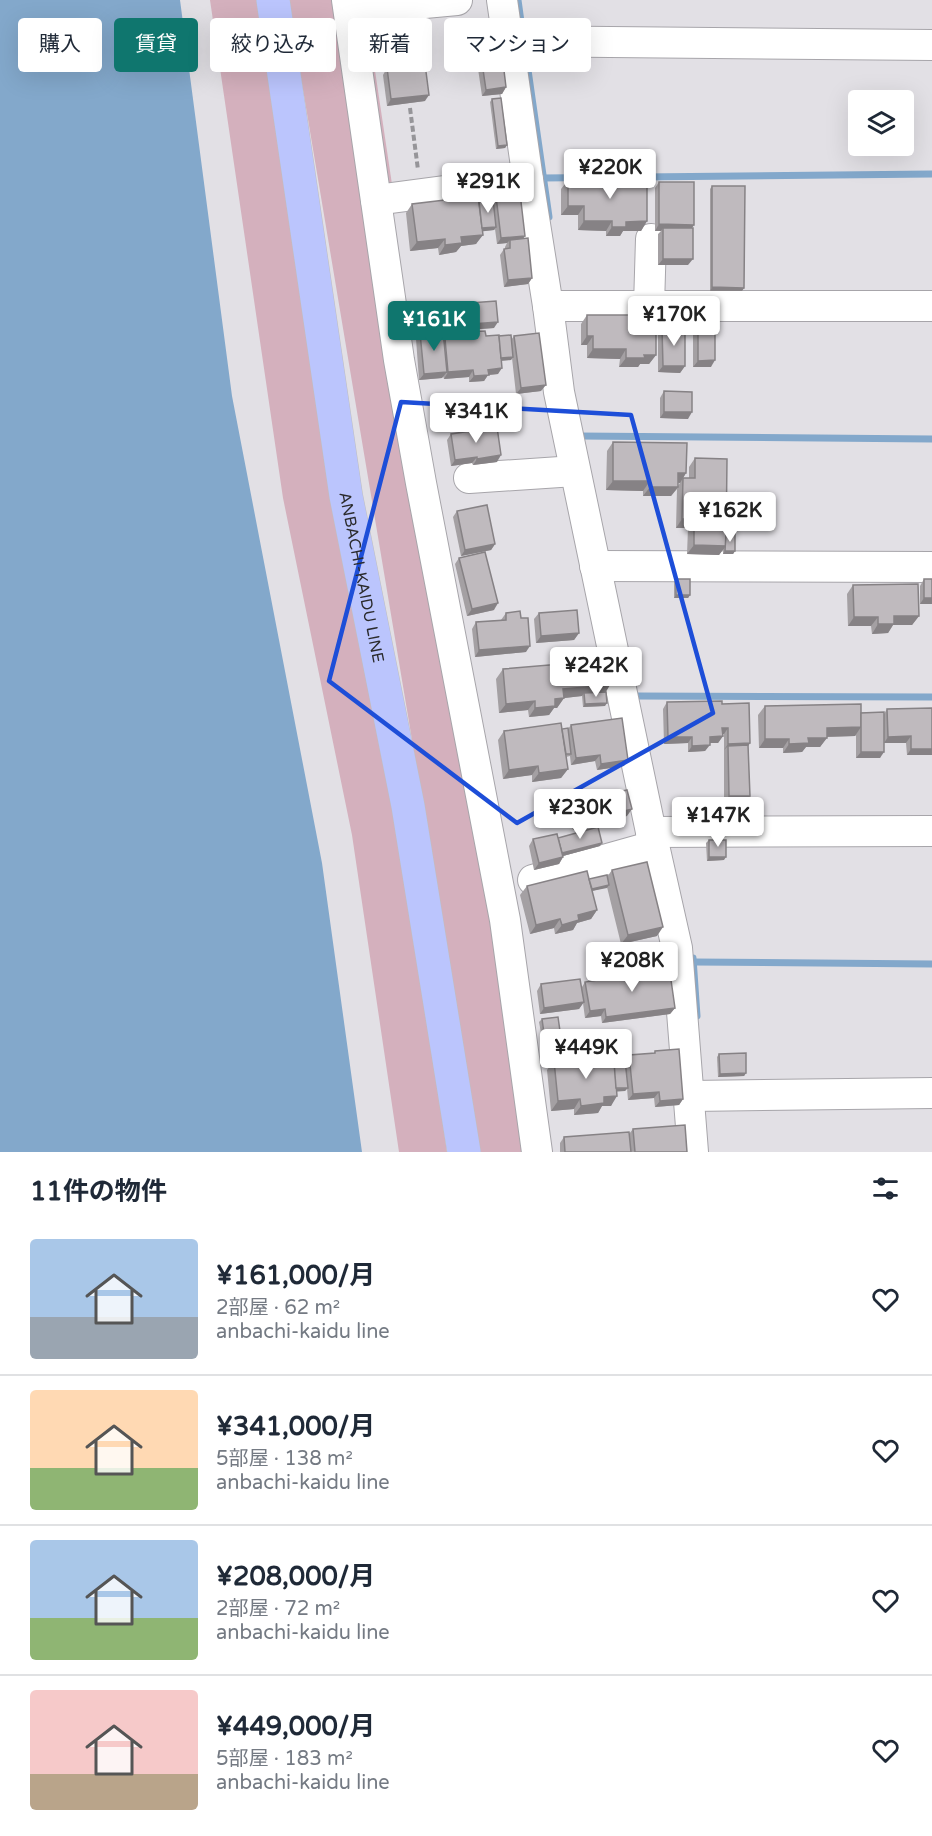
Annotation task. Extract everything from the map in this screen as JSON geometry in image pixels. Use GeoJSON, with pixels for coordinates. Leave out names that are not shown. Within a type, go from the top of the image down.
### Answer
{"type":"FeatureCollection","features":[{"type":"Feature","properties":{"kind":"main road","name":"ANBACHI-KAIDU LINE"},"geometry":{"type":"LineString","coordinates":[[273,0],[346,496],[408,806],[464,1152]]}},
{"type":"Feature","properties":{"kind":"street"},"geometry":{"type":"LineString","coordinates":[[457,0],[348,5],[399,360],[505,920],[537,1152]]}},
{"type":"Feature","properties":{"kind":"street"},"geometry":{"type":"LineString","coordinates":[[502,0],[505,18]]}},
{"type":"Feature","properties":{"kind":"street"},"geometry":{"type":"LineString","coordinates":[[591,42],[932,45]]}},
{"type":"Feature","properties":{"kind":"street"},"geometry":{"type":"LineString","coordinates":[[512,72],[559,392],[652,839],[677,948],[693,1152]]}},
{"type":"Feature","properties":{"kind":"street"},"geometry":{"type":"LineString","coordinates":[[376,200],[528,180]]}},
{"type":"Feature","properties":{"kind":"street"},"geometry":{"type":"LineString","coordinates":[[649,306],[651,239]]}},
{"type":"Feature","properties":{"kind":"street"},"geometry":{"type":"LineString","coordinates":[[548,306],[932,306]]}},
{"type":"Feature","properties":{"kind":"street"},"geometry":{"type":"LineString","coordinates":[[469,478],[575,471]]}},
{"type":"Feature","properties":{"kind":"street"},"geometry":{"type":"LineString","coordinates":[[595,566],[932,567]]}},
{"type":"Feature","properties":{"kind":"street"},"geometry":{"type":"LineString","coordinates":[[533,880],[652,839],[932,831]]}},
{"type":"Feature","properties":{"kind":"street"},"geometry":{"type":"LineString","coordinates":[[690,1096],[932,1093]]}},
{"type":"Feature","properties":{"kind":"path"},"geometry":{"type":"LineString","coordinates":[[410,108],[422,194]]}},
{"type":"Feature","properties":{"kind":"highlighted area"},"geometry":{"type":"Polygon","coordinates":[[[401,402],[631,415],[713,713],[517,823],[329,681],[401,402]]]}},
{"type":"Feature","properties":{"kind":"shaded area"},"geometry":{"type":"Polygon","coordinates":[[[210,0],[260,0],[263,18],[213,18],[210,0]]]}},
{"type":"Feature","properties":{"kind":"shaded area"},"geometry":{"type":"Polygon","coordinates":[[[288,0],[341,0],[348,43],[348,72],[353,72],[529,1152],[476,1152],[436,883],[300,72],[336,72],[336,18],[291,18],[288,0]]]}},
{"type":"Feature","properties":{"kind":"shaded area"},"geometry":{"type":"Polygon","coordinates":[[[221,72],[272,72],[396,809],[447,1152],[399,1152],[352,835],[283,498],[221,72]]]}},
{"type":"Feature","properties":{"kind":"shaded area"},"geometry":{"type":"Polygon","coordinates":[[[369,72],[375,72],[393,191],[383,192],[369,72]]]}},
{"type":"Feature","properties":{"kind":"water"},"geometry":{"type":"Polygon","coordinates":[[[0,0],[180,0],[182,18],[114,18],[114,72],[189,72],[232,396],[322,863],[362,1152],[0,1152],[0,0]]]}},
{"type":"Feature","properties":{"kind":"building"},"geometry":{"type":"Polygon","coordinates":[[[388,72],[426,72],[429,95],[391,99],[388,72]]]}},
{"type":"Feature","properties":{"kind":"building"},"geometry":{"type":"Polygon","coordinates":[[[483,72],[504,72],[506,87],[486,90],[483,72]]]}},
{"type":"Feature","properties":{"kind":"building"},"geometry":{"type":"Polygon","coordinates":[[[501,98],[507,145],[498,146],[492,99],[501,98]]]}},
{"type":"Feature","properties":{"kind":"building"},"geometry":{"type":"Polygon","coordinates":[[[568,180],[647,180],[647,221],[626,222],[626,227],[612,227],[612,221],[584,221],[584,206],[568,206],[568,180]]]}},
{"type":"Feature","properties":{"kind":"building"},"geometry":{"type":"Polygon","coordinates":[[[659,182],[694,182],[694,225],[659,224],[659,182]]]}},
{"type":"Feature","properties":{"kind":"building"},"geometry":{"type":"Polygon","coordinates":[[[712,186],[745,186],[744,288],[712,287],[712,186]]]}},
{"type":"Feature","properties":{"kind":"building"},"geometry":{"type":"Polygon","coordinates":[[[520,193],[525,236],[501,238],[496,196],[520,193]]]}},
{"type":"Feature","properties":{"kind":"building"},"geometry":{"type":"Polygon","coordinates":[[[478,196],[483,235],[461,237],[462,243],[445,245],[445,239],[417,242],[412,204],[478,196]]]}},
{"type":"Feature","properties":{"kind":"building"},"geometry":{"type":"Polygon","coordinates":[[[493,199],[496,227],[482,228],[479,201],[493,199]]]}},
{"type":"Feature","properties":{"kind":"building"},"geometry":{"type":"Polygon","coordinates":[[[663,228],[693,228],[693,259],[663,259],[663,228]]]}},
{"type":"Feature","properties":{"kind":"building"},"geometry":{"type":"Polygon","coordinates":[[[528,238],[532,278],[508,280],[504,249],[510,248],[510,240],[528,238]]]}},
{"type":"Feature","properties":{"kind":"building"},"geometry":{"type":"Polygon","coordinates":[[[496,301],[498,322],[458,325],[456,304],[496,301]]]}},
{"type":"Feature","properties":{"kind":"building"},"geometry":{"type":"Polygon","coordinates":[[[587,315],[656,315],[656,355],[644,355],[645,358],[626,358],[626,349],[593,349],[593,336],[587,336],[587,315]]]}},
{"type":"Feature","properties":{"kind":"building"},"geometry":{"type":"Polygon","coordinates":[[[656,322],[662,322],[662,330],[656,330],[656,322]]]}},
{"type":"Feature","properties":{"kind":"building"},"geometry":{"type":"Polygon","coordinates":[[[698,327],[715,327],[715,360],[698,361],[698,327]]]}},
{"type":"Feature","properties":{"kind":"building"},"geometry":{"type":"Polygon","coordinates":[[[662,328],[685,328],[685,366],[663,366],[662,328]]]}},
{"type":"Feature","properties":{"kind":"building"},"geometry":{"type":"Polygon","coordinates":[[[443,331],[447,372],[424,374],[420,333],[443,331]]]}},
{"type":"Feature","properties":{"kind":"building"},"geometry":{"type":"Polygon","coordinates":[[[485,331],[486,336],[499,335],[502,368],[488,370],[489,375],[474,376],[473,370],[448,372],[445,339],[469,337],[468,332],[485,331]]]}},
{"type":"Feature","properties":{"kind":"building"},"geometry":{"type":"Polygon","coordinates":[[[539,333],[546,385],[521,388],[514,336],[539,333]]]}},
{"type":"Feature","properties":{"kind":"building"},"geometry":{"type":"Polygon","coordinates":[[[511,335],[513,357],[501,358],[499,336],[511,335]]]}},
{"type":"Feature","properties":{"kind":"building"},"geometry":{"type":"Polygon","coordinates":[[[664,391],[692,392],[692,412],[664,412],[664,391]]]}},
{"type":"Feature","properties":{"kind":"building"},"geometry":{"type":"Polygon","coordinates":[[[497,427],[501,455],[455,460],[451,434],[497,427]]]}},
{"type":"Feature","properties":{"kind":"building"},"geometry":{"type":"Polygon","coordinates":[[[613,442],[687,443],[686,473],[678,473],[678,487],[650,487],[650,481],[613,481],[613,442]]]}},
{"type":"Feature","properties":{"kind":"building"},"geometry":{"type":"Polygon","coordinates":[[[695,458],[727,459],[726,546],[694,545],[694,519],[682,519],[683,478],[695,478],[695,458]]]}},
{"type":"Feature","properties":{"kind":"building"},"geometry":{"type":"Polygon","coordinates":[[[487,505],[495,544],[465,550],[457,511],[487,505]]]}},
{"type":"Feature","properties":{"kind":"building"},"geometry":{"type":"Polygon","coordinates":[[[726,534],[735,534],[735,551],[725,551],[726,534]]]}},
{"type":"Feature","properties":{"kind":"building"},"geometry":{"type":"Polygon","coordinates":[[[485,552],[498,603],[472,609],[459,558],[485,552]]]}},
{"type":"Feature","properties":{"kind":"building"},"geometry":{"type":"Polygon","coordinates":[[[676,579],[690,579],[690,595],[676,595],[676,579]]]}},
{"type":"Feature","properties":{"kind":"building"},"geometry":{"type":"Polygon","coordinates":[[[924,579],[932,579],[932,598],[924,598],[924,579]]]}},
{"type":"Feature","properties":{"kind":"building"},"geometry":{"type":"Polygon","coordinates":[[[918,584],[919,616],[894,616],[894,624],[878,624],[878,617],[854,617],[853,585],[918,584]]]}},
{"type":"Feature","properties":{"kind":"building"},"geometry":{"type":"Polygon","coordinates":[[[577,610],[579,633],[541,636],[539,613],[577,610]]]}},
{"type":"Feature","properties":{"kind":"building"},"geometry":{"type":"Polygon","coordinates":[[[520,611],[521,618],[528,618],[530,646],[479,650],[476,622],[506,620],[506,613],[520,611]]]}},
{"type":"Feature","properties":{"kind":"building"},"geometry":{"type":"Polygon","coordinates":[[[608,660],[610,685],[563,689],[564,698],[555,699],[555,706],[535,708],[535,701],[506,704],[503,669],[608,660]]]}},
{"type":"Feature","properties":{"kind":"building"},"geometry":{"type":"Polygon","coordinates":[[[606,692],[607,703],[585,704],[584,693],[606,692]]]}},
{"type":"Feature","properties":{"kind":"building"},"geometry":{"type":"Polygon","coordinates":[[[722,701],[722,704],[749,703],[750,743],[728,744],[728,728],[722,728],[723,736],[710,737],[710,745],[692,746],[692,737],[668,737],[667,702],[722,701]]]}},
{"type":"Feature","properties":{"kind":"building"},"geometry":{"type":"Polygon","coordinates":[[[861,704],[861,727],[827,728],[827,738],[808,738],[809,743],[789,744],[789,739],[765,739],[765,706],[861,704]]]}},
{"type":"Feature","properties":{"kind":"building"},"geometry":{"type":"Polygon","coordinates":[[[932,708],[932,749],[911,749],[911,736],[888,737],[887,709],[932,708]]]}},
{"type":"Feature","properties":{"kind":"building"},"geometry":{"type":"Polygon","coordinates":[[[884,712],[884,752],[861,752],[861,713],[884,712]]]}},
{"type":"Feature","properties":{"kind":"building"},"geometry":{"type":"Polygon","coordinates":[[[622,718],[628,760],[601,764],[600,755],[576,758],[571,725],[622,718]]]}},
{"type":"Feature","properties":{"kind":"building"},"geometry":{"type":"Polygon","coordinates":[[[561,723],[568,769],[539,773],[538,766],[509,770],[504,731],[561,723]]]}},
{"type":"Feature","properties":{"kind":"building"},"geometry":{"type":"Polygon","coordinates":[[[568,728],[571,754],[566,754],[562,729],[568,728]]]}},
{"type":"Feature","properties":{"kind":"building"},"geometry":{"type":"Polygon","coordinates":[[[748,745],[750,796],[729,796],[728,746],[748,745]]]}},
{"type":"Feature","properties":{"kind":"building"},"geometry":{"type":"Polygon","coordinates":[[[627,790],[632,809],[598,818],[593,798],[627,790]]]}},
{"type":"Feature","properties":{"kind":"building"},"geometry":{"type":"Polygon","coordinates":[[[747,799],[747,807],[728,807],[727,800],[747,799]]]}},
{"type":"Feature","properties":{"kind":"building"},"geometry":{"type":"Polygon","coordinates":[[[589,801],[594,822],[575,827],[570,805],[589,801]]]}},
{"type":"Feature","properties":{"kind":"building"},"geometry":{"type":"Polygon","coordinates":[[[598,827],[602,843],[562,853],[558,838],[598,827]]]}},
{"type":"Feature","properties":{"kind":"building"},"geometry":{"type":"Polygon","coordinates":[[[557,834],[563,857],[539,863],[533,839],[557,834]]]}},
{"type":"Feature","properties":{"kind":"building"},"geometry":{"type":"Polygon","coordinates":[[[709,840],[726,840],[726,857],[709,857],[709,840]]]}},
{"type":"Feature","properties":{"kind":"building"},"geometry":{"type":"Polygon","coordinates":[[[647,862],[663,927],[628,935],[612,870],[647,862]]]}},
{"type":"Feature","properties":{"kind":"building"},"geometry":{"type":"Polygon","coordinates":[[[587,871],[597,910],[578,915],[579,920],[562,925],[560,919],[536,925],[527,886],[587,871]]]}},
{"type":"Feature","properties":{"kind":"building"},"geometry":{"type":"Polygon","coordinates":[[[607,875],[609,885],[592,889],[589,879],[607,875]]]}},
{"type":"Feature","properties":{"kind":"building"},"geometry":{"type":"Polygon","coordinates":[[[669,966],[675,1008],[606,1017],[605,1009],[590,1011],[585,982],[617,977],[616,974],[669,966]]]}},
{"type":"Feature","properties":{"kind":"building"},"geometry":{"type":"Polygon","coordinates":[[[580,979],[584,1002],[544,1008],[541,984],[580,979]]]}},
{"type":"Feature","properties":{"kind":"building"},"geometry":{"type":"Polygon","coordinates":[[[558,1017],[561,1038],[545,1040],[542,1019],[558,1017]]]}},
{"type":"Feature","properties":{"kind":"building"},"geometry":{"type":"Polygon","coordinates":[[[679,1049],[683,1099],[660,1101],[659,1092],[633,1094],[629,1055],[679,1049]]]}},
{"type":"Feature","properties":{"kind":"building"},"geometry":{"type":"Polygon","coordinates":[[[746,1053],[746,1073],[720,1074],[719,1054],[746,1053]]]}},
{"type":"Feature","properties":{"kind":"building"},"geometry":{"type":"Polygon","coordinates":[[[614,1056],[617,1096],[604,1097],[604,1103],[581,1106],[580,1099],[558,1101],[554,1061],[614,1056]]]}},
{"type":"Feature","properties":{"kind":"building"},"geometry":{"type":"Polygon","coordinates":[[[625,1060],[628,1088],[616,1088],[614,1062],[625,1060]]]}},
{"type":"Feature","properties":{"kind":"building"},"geometry":{"type":"Polygon","coordinates":[[[685,1125],[687,1152],[635,1152],[633,1129],[685,1125]]]}},
{"type":"Feature","properties":{"kind":"building"},"geometry":{"type":"Polygon","coordinates":[[[629,1132],[631,1152],[565,1152],[564,1137],[629,1132]]]}},
{"type":"Feature","properties":{"kind":"waterway"},"geometry":{"type":"LineString","coordinates":[[518,0],[520,18]]}},
{"type":"Feature","properties":{"kind":"waterway"},"geometry":{"type":"LineString","coordinates":[[528,72],[549,217]]}},
{"type":"Feature","properties":{"kind":"waterway"},"geometry":{"type":"LineString","coordinates":[[543,178],[932,174]]}},
{"type":"Feature","properties":{"kind":"waterway"},"geometry":{"type":"LineString","coordinates":[[579,436],[932,439]]}},
{"type":"Feature","properties":{"kind":"waterway"},"geometry":{"type":"LineString","coordinates":[[637,696],[932,697]]}},
{"type":"Feature","properties":{"kind":"waterway"},"geometry":{"type":"LineString","coordinates":[[693,958],[697,1016]]}},
{"type":"Feature","properties":{"kind":"waterway"},"geometry":{"type":"LineString","coordinates":[[694,962],[932,964]]}}]}
